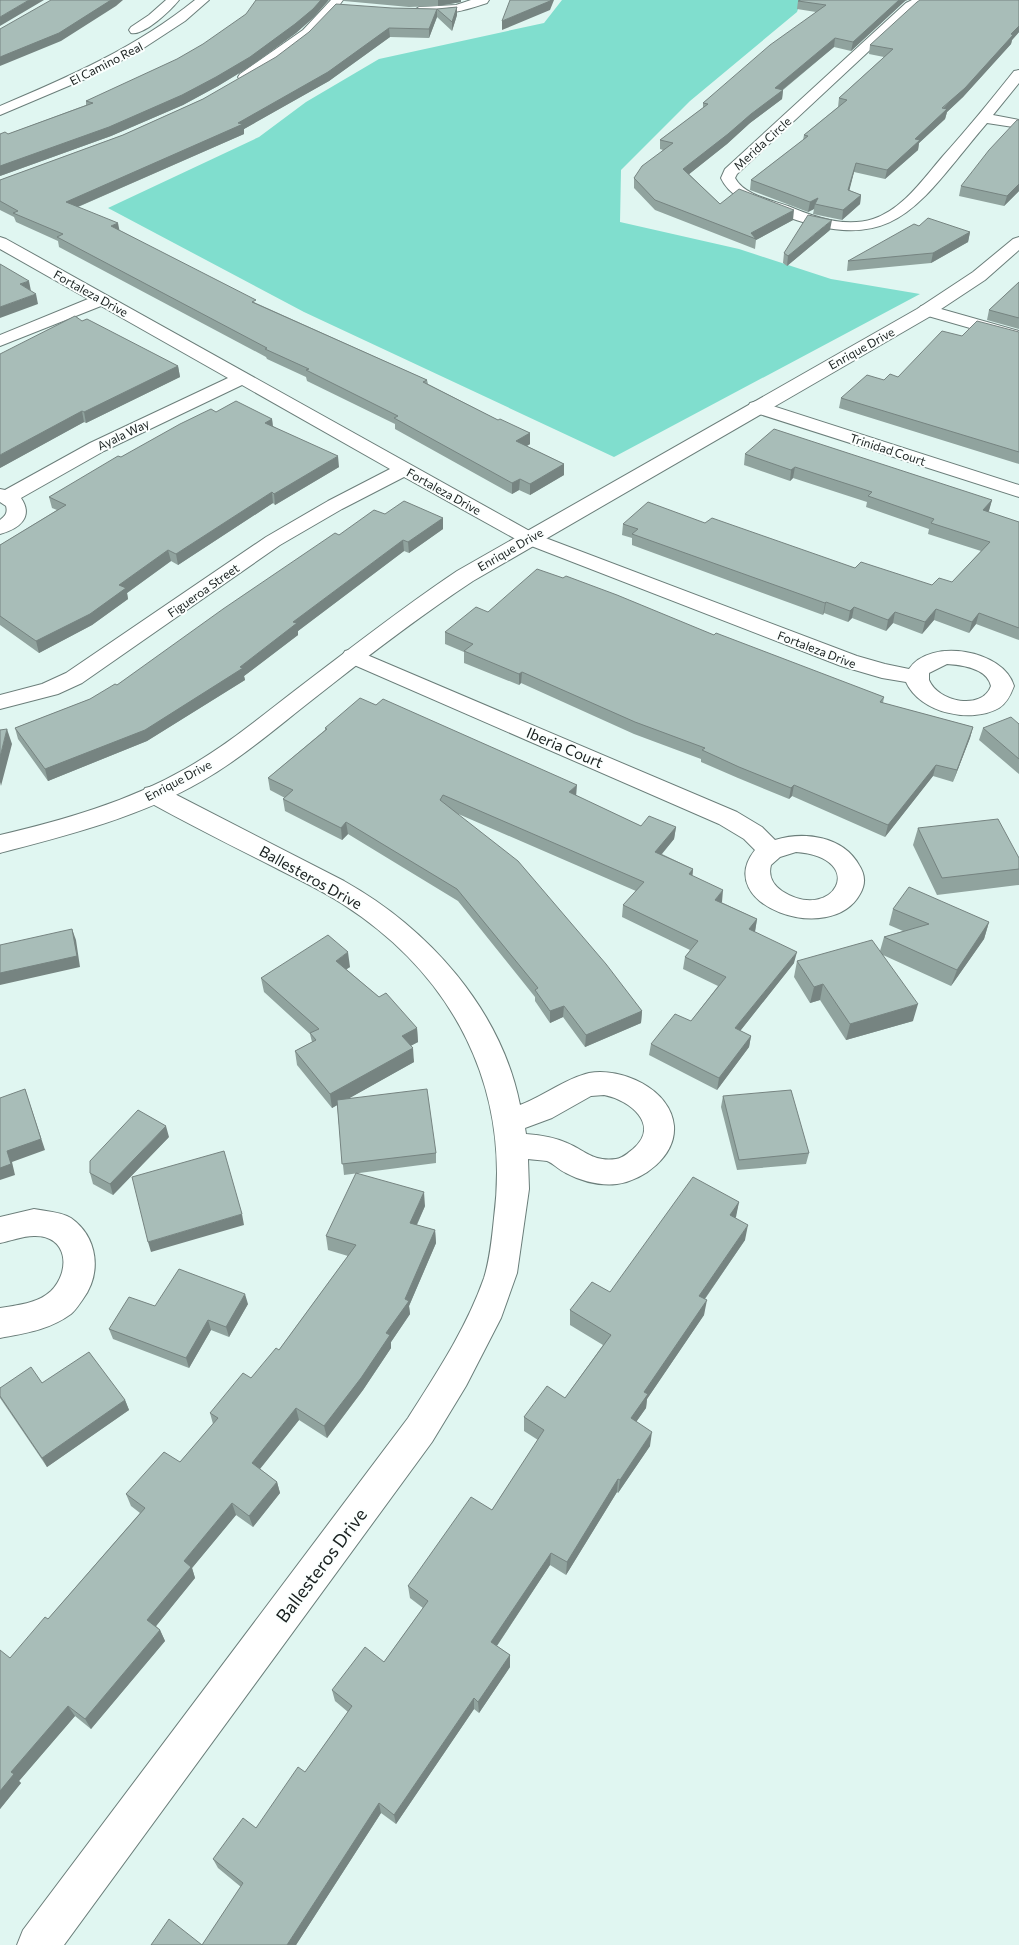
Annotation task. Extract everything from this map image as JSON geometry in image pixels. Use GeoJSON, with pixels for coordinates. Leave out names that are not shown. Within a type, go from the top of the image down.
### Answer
{"type":"FeatureCollection","features":[{"type":"Feature","properties":{"kind":"street","name":"El Camino Real"},"geometry":{"type":"LineString","coordinates":[[120,40],[153,18],[174,0]]}},
{"type":"Feature","properties":{"kind":"street","name":"El Camino Real"},"geometry":{"type":"LineString","coordinates":[[0,111],[108,64],[179,21],[203,0]]}},
{"type":"Feature","properties":{"kind":"street"},"geometry":{"type":"LineString","coordinates":[[409,11],[444,11],[470,6],[483,0]]}},
{"type":"Feature","properties":{"kind":"street","name":"Merida Circle"},"geometry":{"type":"LineString","coordinates":[[922,0],[910,6],[730,172],[728,178],[730,184],[745,195],[806,219],[839,226],[873,224],[890,220],[901,212],[984,118],[1019,74]]}},
{"type":"Feature","properties":{"kind":"street"},"geometry":{"type":"LineString","coordinates":[[230,86],[287,49],[335,3],[352,7]]}},
{"type":"Feature","properties":{"kind":"street"},"geometry":{"type":"LineString","coordinates":[[984,118],[1019,124]]}},
{"type":"Feature","properties":{"kind":"street","name":"Fortaleza Drive"},"geometry":{"type":"LineString","coordinates":[[0,242],[528,538],[849,662],[882,671],[917,677]]}},
{"type":"Feature","properties":{"kind":"street","name":"Enrique Drive"},"geometry":{"type":"LineString","coordinates":[[0,844],[71,826],[131,805],[180,782],[234,749],[422,604],[528,538],[927,310],[979,276],[1019,242]]}},
{"type":"Feature","properties":{"kind":"street"},"geometry":{"type":"LineString","coordinates":[[0,341],[102,299]]}},
{"type":"Feature","properties":{"kind":"street"},"geometry":{"type":"LineString","coordinates":[[927,310],[1019,337]]}},
{"type":"Feature","properties":{"kind":"street","name":"Ayala Way"},"geometry":{"type":"LineString","coordinates":[[4,496],[97,447],[242,378]]}},
{"type":"Feature","properties":{"kind":"street","name":"Trinidad Court"},"geometry":{"type":"LineString","coordinates":[[757,407],[1019,491]]}},
{"type":"Feature","properties":{"kind":"street","name":"Figueroa Street"},"geometry":{"type":"LineString","coordinates":[[0,702],[50,689],[74,678],[273,541],[335,505],[404,469]]}},
{"type":"Feature","properties":{"kind":"street","name":"Ayala Way"},"geometry":{"type":"LineString","coordinates":[[0,528],[13,520],[18,507],[4,496]]}},
{"type":"Feature","properties":{"kind":"street","name":"Iberia Court"},"geometry":{"type":"LineString","coordinates":[[353,656],[728,818],[753,833],[770,850]]}},
{"type":"Feature","properties":{"kind":"street","name":"Ballesteros Drive"},"geometry":{"type":"LineString","coordinates":[[38,1945],[420,1430],[471,1346],[500,1277],[513,1213],[511,1133],[505,1100],[489,1050],[447,981],[416,946],[356,899],[154,794]]}},
{"type":"Feature","properties":{"kind":"street"},"geometry":{"type":"LineString","coordinates":[[0,1230],[14,1224],[32,1222],[50,1224],[64,1230],[75,1241],[80,1255],[81,1270],[74,1288],[60,1304],[42,1316],[21,1323],[0,1323]]}},
{"type":"Feature","properties":{"kind":"green space"},"geometry":{"type":"Polygon","coordinates":[[[562,0],[801,0],[797,12],[690,101],[621,170],[620,222],[739,249],[831,279],[920,294],[614,457],[304,312],[108,208],[259,137],[306,102],[379,59],[544,23],[562,0]]]}},
{"type":"Feature","properties":{"kind":"building"},"geometry":{"type":"Polygon","coordinates":[[[0,0],[29,0],[0,17],[0,0]]]}},
{"type":"Feature","properties":{"kind":"building"},"geometry":{"type":"Polygon","coordinates":[[[51,0],[111,0],[59,33],[0,57],[0,29],[51,0]]]}},
{"type":"Feature","properties":{"kind":"building"},"geometry":{"type":"Polygon","coordinates":[[[256,0],[321,0],[295,24],[250,57],[182,95],[109,127],[0,166],[0,134],[5,132],[8,134],[93,103],[86,101],[177,59],[203,44],[246,14],[256,0]]]}},
{"type":"Feature","properties":{"kind":"building"},"geometry":{"type":"Polygon","coordinates":[[[510,0],[551,0],[502,21],[510,0]]]}},
{"type":"Feature","properties":{"kind":"building"},"geometry":{"type":"Polygon","coordinates":[[[899,0],[853,42],[835,38],[775,88],[783,90],[683,169],[720,204],[739,189],[794,210],[751,233],[756,239],[655,200],[634,178],[642,166],[673,143],[660,140],[708,104],[703,103],[770,45],[826,5],[798,1],[899,0]]]}},
{"type":"Feature","properties":{"kind":"building"},"geometry":{"type":"Polygon","coordinates":[[[920,0],[1019,0],[1019,26],[965,88],[942,108],[947,109],[915,139],[920,140],[887,170],[856,163],[848,190],[861,195],[843,210],[815,204],[818,198],[810,202],[751,180],[808,136],[804,135],[847,100],[839,98],[893,49],[870,45],[920,0]]]}},
{"type":"Feature","properties":{"kind":"building"},"geometry":{"type":"Polygon","coordinates":[[[336,4],[437,9],[429,29],[389,28],[328,72],[238,123],[243,124],[66,202],[118,223],[111,226],[256,300],[252,302],[427,380],[423,382],[498,420],[500,419],[530,433],[516,441],[564,464],[530,484],[520,479],[512,483],[394,418],[398,416],[306,370],[309,369],[265,349],[267,348],[57,237],[63,234],[13,213],[18,211],[0,201],[0,180],[123,135],[203,99],[276,57],[309,32],[336,4]]]}},
{"type":"Feature","properties":{"kind":"building"},"geometry":{"type":"Polygon","coordinates":[[[457,7],[452,22],[437,9],[457,7]]]}},
{"type":"Feature","properties":{"kind":"building"},"geometry":{"type":"Polygon","coordinates":[[[1019,120],[1019,184],[1007,196],[961,186],[989,150],[1019,120]]]}},
{"type":"Feature","properties":{"kind":"building"},"geometry":{"type":"Polygon","coordinates":[[[808,215],[832,220],[788,256],[784,253],[808,215]]]}},
{"type":"Feature","properties":{"kind":"building"},"geometry":{"type":"Polygon","coordinates":[[[928,218],[970,232],[933,253],[848,261],[914,224],[919,226],[928,218]]]}},
{"type":"Feature","properties":{"kind":"building"},"geometry":{"type":"Polygon","coordinates":[[[0,264],[29,281],[20,284],[36,294],[0,307],[0,264]]]}},
{"type":"Feature","properties":{"kind":"building"},"geometry":{"type":"Polygon","coordinates":[[[1019,282],[1019,318],[989,310],[1019,282]]]}},
{"type":"Feature","properties":{"kind":"building"},"geometry":{"type":"Polygon","coordinates":[[[75,316],[82,321],[87,319],[178,366],[84,412],[82,411],[0,455],[0,354],[75,316]]]}},
{"type":"Feature","properties":{"kind":"building"},"geometry":{"type":"Polygon","coordinates":[[[977,321],[1019,332],[1019,452],[841,398],[867,375],[884,380],[890,374],[898,377],[942,331],[962,336],[977,321]]]}},
{"type":"Feature","properties":{"kind":"building"},"geometry":{"type":"Polygon","coordinates":[[[236,401],[272,419],[265,423],[338,456],[274,494],[272,492],[176,554],[168,550],[119,585],[126,588],[90,614],[36,641],[0,616],[0,545],[66,505],[49,497],[118,456],[121,457],[180,424],[211,409],[216,412],[236,401]]]}},
{"type":"Feature","properties":{"kind":"building"},"geometry":{"type":"Polygon","coordinates":[[[774,429],[992,500],[983,510],[1019,522],[1019,628],[979,613],[972,622],[936,609],[925,622],[895,612],[888,620],[854,607],[850,611],[632,534],[638,529],[623,524],[648,502],[705,523],[712,518],[855,568],[861,562],[932,585],[939,578],[952,582],[990,542],[931,523],[934,519],[868,496],[872,492],[795,467],[791,470],[745,454],[774,429]]]}},
{"type":"Feature","properties":{"kind":"building"},"geometry":{"type":"Polygon","coordinates":[[[404,501],[443,518],[408,542],[403,540],[293,622],[297,623],[240,667],[243,668],[145,730],[45,769],[15,728],[90,699],[115,684],[117,685],[223,609],[335,533],[339,535],[374,510],[385,514],[404,501]]]}},
{"type":"Feature","properties":{"kind":"building"},"geometry":{"type":"Polygon","coordinates":[[[537,569],[563,578],[566,576],[714,635],[716,633],[884,697],[880,702],[973,727],[957,770],[936,765],[888,825],[794,785],[791,788],[739,767],[702,750],[705,748],[635,722],[522,672],[519,674],[464,651],[473,644],[445,632],[476,607],[488,612],[537,569]]]}},
{"type":"Feature","properties":{"kind":"building"},"geometry":{"type":"Polygon","coordinates":[[[360,698],[376,705],[383,699],[577,785],[569,792],[641,826],[649,816],[676,827],[655,852],[693,869],[689,874],[723,890],[715,900],[757,919],[749,929],[797,952],[735,1028],[751,1036],[719,1078],[651,1044],[675,1014],[691,1021],[726,977],[685,957],[698,941],[623,905],[644,882],[443,795],[440,800],[518,861],[606,964],[642,1011],[586,1035],[564,1006],[550,1011],[535,990],[538,988],[457,889],[346,822],[341,828],[283,799],[293,790],[268,778],[327,729],[325,728],[360,698]]]}},
{"type":"Feature","properties":{"kind":"building"},"geometry":{"type":"Polygon","coordinates":[[[1011,717],[1019,724],[1019,759],[983,728],[1011,717]]]}},
{"type":"Feature","properties":{"kind":"building"},"geometry":{"type":"Polygon","coordinates":[[[7,729],[0,757],[0,730],[7,729]]]}},
{"type":"Feature","properties":{"kind":"building"},"geometry":{"type":"Polygon","coordinates":[[[998,819],[1019,858],[1019,869],[942,878],[918,828],[998,819]]]}},
{"type":"Feature","properties":{"kind":"building"},"geometry":{"type":"Polygon","coordinates":[[[909,887],[989,922],[957,970],[884,937],[929,924],[893,909],[909,887]]]}},
{"type":"Feature","properties":{"kind":"building"},"geometry":{"type":"Polygon","coordinates":[[[72,929],[77,956],[0,973],[0,945],[72,929]]]}},
{"type":"Feature","properties":{"kind":"building"},"geometry":{"type":"Polygon","coordinates":[[[328,935],[348,952],[336,961],[379,997],[386,993],[417,1028],[402,1036],[413,1048],[330,1094],[295,1051],[316,1040],[310,1033],[319,1029],[261,978],[328,935]]]}},
{"type":"Feature","properties":{"kind":"building"},"geometry":{"type":"Polygon","coordinates":[[[872,940],[918,1004],[850,1024],[823,984],[814,987],[797,961],[872,940]]]}},
{"type":"Feature","properties":{"kind":"building"},"geometry":{"type":"Polygon","coordinates":[[[25,1089],[41,1139],[7,1151],[11,1164],[0,1168],[0,1098],[25,1089]]]}},
{"type":"Feature","properties":{"kind":"building"},"geometry":{"type":"Polygon","coordinates":[[[427,1089],[436,1153],[342,1164],[337,1100],[427,1089]]]}},
{"type":"Feature","properties":{"kind":"building"},"geometry":{"type":"Polygon","coordinates":[[[791,1090],[809,1153],[739,1160],[723,1096],[791,1090]]]}},
{"type":"Feature","properties":{"kind":"building"},"geometry":{"type":"Polygon","coordinates":[[[138,1110],[166,1126],[110,1184],[90,1173],[90,1161],[138,1110]]]}},
{"type":"Feature","properties":{"kind":"building"},"geometry":{"type":"Polygon","coordinates":[[[224,1151],[242,1214],[148,1242],[132,1177],[224,1151]]]}},
{"type":"Feature","properties":{"kind":"building"},"geometry":{"type":"Polygon","coordinates":[[[356,1173],[424,1192],[410,1223],[435,1230],[405,1299],[409,1301],[386,1333],[390,1335],[361,1378],[324,1426],[296,1408],[252,1463],[277,1482],[249,1516],[232,1503],[184,1561],[191,1567],[147,1620],[160,1630],[85,1719],[68,1706],[11,1772],[14,1774],[0,1791],[0,1650],[10,1658],[45,1617],[48,1619],[145,1508],[126,1494],[164,1452],[180,1462],[218,1418],[210,1413],[243,1373],[251,1378],[276,1348],[279,1350],[356,1245],[326,1236],[356,1173]]]}},
{"type":"Feature","properties":{"kind":"building"},"geometry":{"type":"Polygon","coordinates":[[[693,1177],[739,1202],[730,1215],[748,1225],[699,1296],[707,1300],[644,1392],[648,1394],[631,1418],[652,1432],[620,1480],[618,1479],[567,1562],[551,1553],[491,1642],[510,1655],[478,1702],[474,1698],[394,1815],[379,1803],[287,1945],[202,1945],[243,1883],[213,1859],[243,1818],[256,1828],[298,1767],[305,1772],[352,1706],[332,1690],[365,1647],[384,1662],[428,1601],[408,1586],[471,1497],[492,1510],[544,1430],[524,1417],[547,1386],[565,1398],[611,1335],[570,1310],[592,1282],[610,1292],[693,1177]]]}},
{"type":"Feature","properties":{"kind":"building"},"geometry":{"type":"Polygon","coordinates":[[[179,1269],[245,1294],[226,1327],[208,1320],[186,1358],[109,1329],[129,1297],[155,1306],[179,1269]]]}},
{"type":"Feature","properties":{"kind":"building"},"geometry":{"type":"Polygon","coordinates":[[[89,1352],[125,1400],[42,1458],[0,1396],[0,1388],[31,1367],[42,1383],[89,1352]]]}},
{"type":"Feature","properties":{"kind":"building"},"geometry":{"type":"Polygon","coordinates":[[[169,1919],[202,1945],[151,1945],[169,1919]]]}}]}
